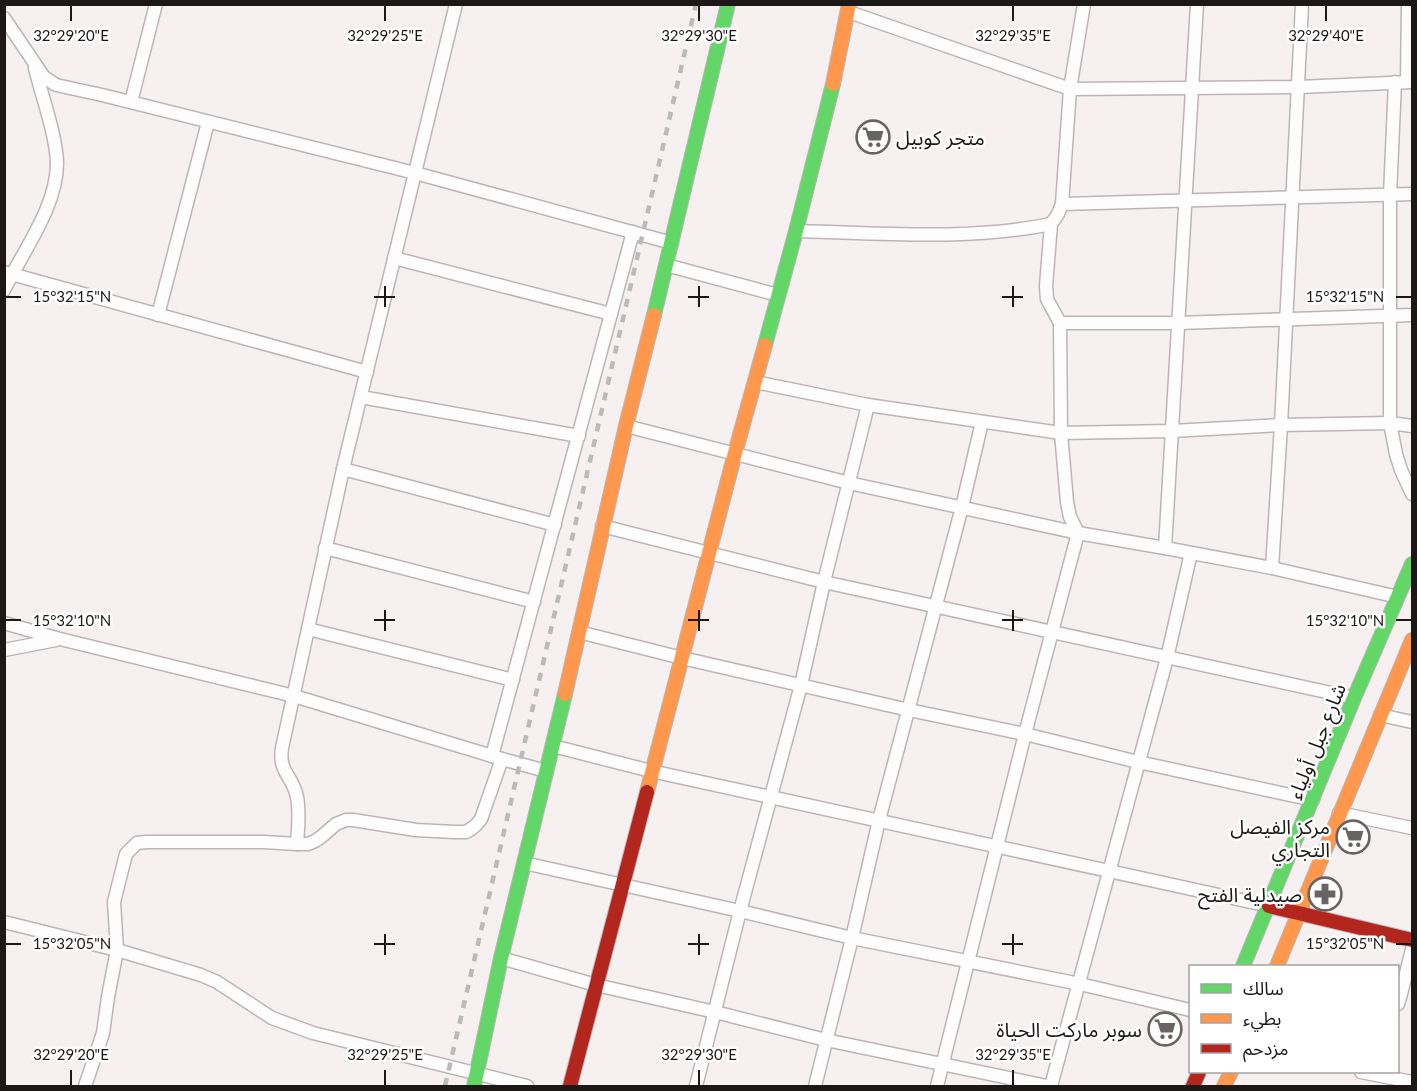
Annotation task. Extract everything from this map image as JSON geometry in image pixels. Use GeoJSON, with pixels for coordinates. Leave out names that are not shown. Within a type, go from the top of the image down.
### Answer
{"type":"FeatureCollection","features":[{"type":"Feature","properties":{"kind":"street"},"geometry":{"type":"LineString","coordinates":[[131,102],[156,4]]}},
{"type":"Feature","properties":{"kind":"street"},"geometry":{"type":"LineString","coordinates":[[297,844],[297,794],[280,758],[343,469],[456,4]]}},
{"type":"Feature","properties":{"kind":"street"},"geometry":{"type":"LineString","coordinates":[[475,1080],[501,958],[553,746],[602,526],[728,4]]}},
{"type":"Feature","properties":{"kind":"street"},"geometry":{"type":"LineString","coordinates":[[937,1086],[1051,631],[1078,533],[1070,518],[1061,433],[1060,323],[1047,298],[1046,286],[1051,224],[1062,204],[1071,89],[1084,4]]}},
{"type":"Feature","properties":{"kind":"street"},"geometry":{"type":"LineString","coordinates":[[1165,548],[1197,4]]}},
{"type":"Feature","properties":{"kind":"street"},"geometry":{"type":"LineString","coordinates":[[1272,568],[1302,4]]}},
{"type":"Feature","properties":{"kind":"street"},"geometry":{"type":"LineString","coordinates":[[1408,4],[1405,82],[1390,195],[1390,423],[1401,470],[1413,494]]}},
{"type":"Feature","properties":{"kind":"street"},"geometry":{"type":"LineString","coordinates":[[570,1086],[708,554],[796,231],[830,98],[849,8],[1071,89],[1299,87],[1405,82]]}},
{"type":"Feature","properties":{"kind":"street"},"geometry":{"type":"LineString","coordinates":[[4,18],[44,77],[56,85],[415,173],[672,243]]}},
{"type":"Feature","properties":{"kind":"street"},"geometry":{"type":"LineString","coordinates":[[4,290],[8,273],[45,213],[54,190],[57,163],[53,135],[34,63]]}},
{"type":"Feature","properties":{"kind":"street"},"geometry":{"type":"LineString","coordinates":[[158,315],[208,122]]}},
{"type":"Feature","properties":{"kind":"street"},"geometry":{"type":"LineString","coordinates":[[1062,204],[1413,195]]}},
{"type":"Feature","properties":{"kind":"street"},"geometry":{"type":"LineString","coordinates":[[796,231],[949,234],[1022,230],[1051,224]]}},
{"type":"Feature","properties":{"kind":"street"},"geometry":{"type":"LineString","coordinates":[[85,1086],[103,1033],[117,950],[114,902],[126,854],[137,843],[308,844],[321,837],[336,824],[346,820],[416,830],[466,832],[481,819],[497,758],[513,680],[633,232]]}},
{"type":"Feature","properties":{"kind":"street"},"geometry":{"type":"LineString","coordinates":[[394,258],[611,314]]}},
{"type":"Feature","properties":{"kind":"street"},"geometry":{"type":"LineString","coordinates":[[666,265],[778,295]]}},
{"type":"Feature","properties":{"kind":"street"},"geometry":{"type":"LineString","coordinates":[[8,273],[367,372]]}},
{"type":"Feature","properties":{"kind":"street"},"geometry":{"type":"LineString","coordinates":[[1060,323],[1179,323],[1413,315]]}},
{"type":"Feature","properties":{"kind":"street"},"geometry":{"type":"LineString","coordinates":[[755,382],[868,405],[1061,433],[1172,431],[1281,425],[1390,423],[1413,426]]}},
{"type":"Feature","properties":{"kind":"street"},"geometry":{"type":"LineString","coordinates":[[361,397],[579,436]]}},
{"type":"Feature","properties":{"kind":"street"},"geometry":{"type":"LineString","coordinates":[[696,1086],[801,685],[868,405]]}},
{"type":"Feature","properties":{"kind":"street"},"geometry":{"type":"LineString","coordinates":[[815,1086],[879,820],[962,507],[982,422]]}},
{"type":"Feature","properties":{"kind":"street"},"geometry":{"type":"LineString","coordinates":[[626,426],[849,483],[1078,533],[1272,568],[1398,597]]}},
{"type":"Feature","properties":{"kind":"street"},"geometry":{"type":"LineString","coordinates":[[343,469],[555,525]]}},
{"type":"Feature","properties":{"kind":"street"},"geometry":{"type":"LineString","coordinates":[[602,526],[824,582],[1354,698]]}},
{"type":"Feature","properties":{"kind":"street"},"geometry":{"type":"LineString","coordinates":[[325,548],[534,602]]}},
{"type":"Feature","properties":{"kind":"street"},"geometry":{"type":"LineString","coordinates":[[501,958],[596,985],[826,1040],[1049,1086],[1080,984],[1167,658],[1191,553]]}},
{"type":"Feature","properties":{"kind":"street","name":"شارع جبل أولياء"},"geometry":{"type":"LineString","coordinates":[[1243,965],[1354,698],[1413,564]]}},
{"type":"Feature","properties":{"kind":"street"},"geometry":{"type":"LineString","coordinates":[[4,623],[60,639],[294,696],[546,771]]}},
{"type":"Feature","properties":{"kind":"street"},"geometry":{"type":"LineString","coordinates":[[308,629],[513,680]]}},
{"type":"Feature","properties":{"kind":"street"},"geometry":{"type":"LineString","coordinates":[[579,632],[909,710],[1313,800]]}},
{"type":"Feature","properties":{"kind":"street"},"geometry":{"type":"LineString","coordinates":[[4,650],[60,639]]}},
{"type":"Feature","properties":{"kind":"street"},"geometry":{"type":"LineString","coordinates":[[1277,965],[1413,640]]}},
{"type":"Feature","properties":{"kind":"street"},"geometry":{"type":"LineString","coordinates":[[1380,715],[1413,722]]}},
{"type":"Feature","properties":{"kind":"street"},"geometry":{"type":"LineString","coordinates":[[553,746],[651,771],[1269,906],[1413,940]]}},
{"type":"Feature","properties":{"kind":"street"},"geometry":{"type":"LineString","coordinates":[[1339,813],[1413,828]]}},
{"type":"Feature","properties":{"kind":"street"},"geometry":{"type":"LineString","coordinates":[[524,863],[852,938],[1080,984],[1189,1010]]}},
{"type":"Feature","properties":{"kind":"street"},"geometry":{"type":"LineString","coordinates":[[4,922],[117,950],[201,975],[217,982],[272,1018],[313,1033],[475,1080],[527,1086]]}},
{"type":"Feature","properties":{"kind":"street"},"geometry":{"type":"LineString","coordinates":[[1399,1000],[1413,949]]}},
{"type":"Feature","properties":{"kind":"street"},"geometry":{"type":"LineString","coordinates":[[1371,1073],[1413,1082]]}},
{"type":"Feature","properties":{"kind":"railway"},"geometry":{"type":"LineString","coordinates":[[445,1086],[696,4]]}},
{"type":"Feature","properties":{"kind":"traffic: fast"},"geometry":{"type":"LineString","coordinates":[[654,315],[728,4]]}},
{"type":"Feature","properties":{"kind":"traffic: fast"},"geometry":{"type":"LineString","coordinates":[[765,345],[833,84]]}},
{"type":"Feature","properties":{"kind":"traffic: fast"},"geometry":{"type":"LineString","coordinates":[[1243,965],[1412,564]]}},
{"type":"Feature","properties":{"kind":"traffic: fast"},"geometry":{"type":"LineString","coordinates":[[474,1086],[501,958],[565,694]]}},
{"type":"Feature","properties":{"kind":"traffic: slow"},"geometry":{"type":"LineString","coordinates":[[833,84],[849,4]]}},
{"type":"Feature","properties":{"kind":"traffic: slow"},"geometry":{"type":"LineString","coordinates":[[565,694],[626,426],[654,315]]}},
{"type":"Feature","properties":{"kind":"traffic: slow"},"geometry":{"type":"LineString","coordinates":[[647,792],[765,345]]}},
{"type":"Feature","properties":{"kind":"traffic: slow"},"geometry":{"type":"LineString","coordinates":[[1277,965],[1412,640]]}},
{"type":"Feature","properties":{"kind":"traffic: slow"},"geometry":{"type":"LineString","coordinates":[[1224,1086],[1230,1073]]}},
{"type":"Feature","properties":{"kind":"traffic: jam"},"geometry":{"type":"LineString","coordinates":[[570,1086],[647,792]]}},
{"type":"Feature","properties":{"kind":"traffic: jam"},"geometry":{"type":"LineString","coordinates":[[1269,906],[1412,940]]}},
{"type":"Feature","properties":{"kind":"traffic: jam"},"geometry":{"type":"LineString","coordinates":[[1193,1086],[1199,1073]]}},
{"type":"Feature","properties":{"kind":"place","name":"متجر كوبيل"},"geometry":{"type":"Point","coordinates":[873,137]}},
{"type":"Feature","properties":{"kind":"place","name":"مركز الفيصل التجاري"},"geometry":{"type":"Point","coordinates":[1353,837]}},
{"type":"Feature","properties":{"kind":"place","name":"صيدلية الفتح"},"geometry":{"type":"Point","coordinates":[1325,894]}},
{"type":"Feature","properties":{"kind":"place","name":"سوبر ماركت الحياة"},"geometry":{"type":"Point","coordinates":[1165,1029]}}]}
